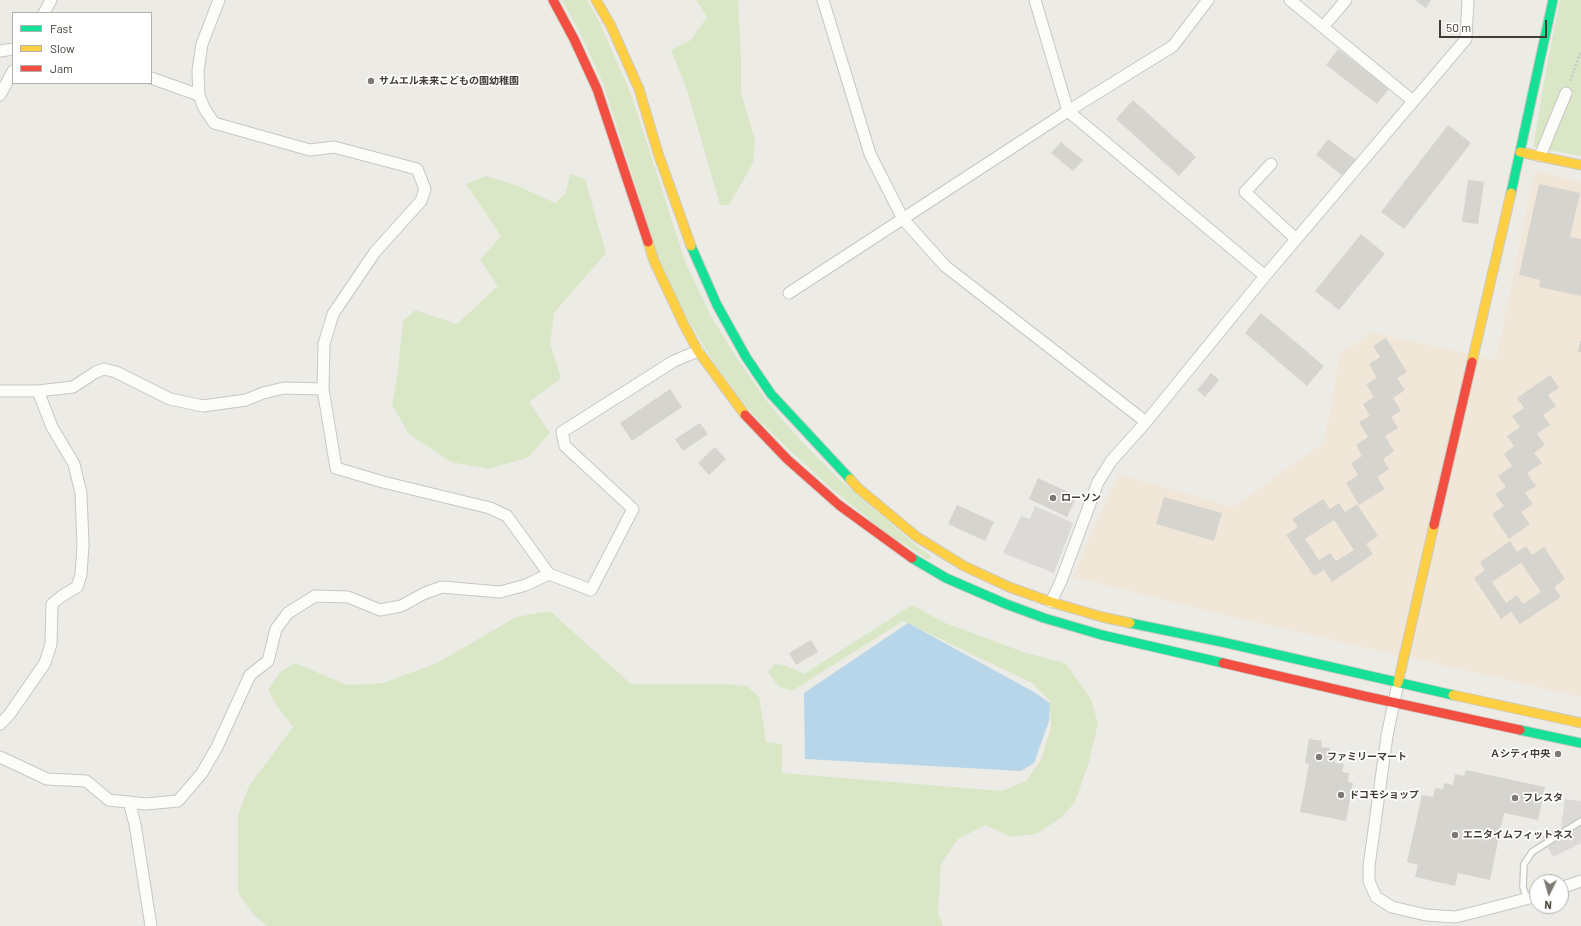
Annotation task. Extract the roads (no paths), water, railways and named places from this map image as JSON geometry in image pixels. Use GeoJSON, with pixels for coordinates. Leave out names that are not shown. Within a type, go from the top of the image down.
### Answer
{"type":"FeatureCollection","features":[{"type":"Feature","properties":{"kind":"street"},"geometry":{"type":"LineString","coordinates":[[45,12],[51,0]]}},
{"type":"Feature","properties":{"kind":"street"},"geometry":{"type":"LineString","coordinates":[[219,0],[202,44],[198,71],[198,95],[204,108],[214,123],[310,150],[334,147],[417,169],[425,189],[421,201],[375,252],[333,314],[324,344],[323,389],[336,468],[383,482],[490,508],[507,516],[549,574],[590,590],[633,509],[565,446],[562,432],[674,361],[698,351]]}},
{"type":"Feature","properties":{"kind":"street"},"geometry":{"type":"LineString","coordinates":[[553,0],[574,39],[597,89],[654,261],[698,351],[747,418],[786,460],[845,509],[904,553],[946,578],[1006,604],[1044,618],[1094,633],[1394,703],[1581,743]]}},
{"type":"Feature","properties":{"kind":"street"},"geometry":{"type":"LineString","coordinates":[[596,0],[611,26],[639,89],[658,153],[694,253],[717,305],[746,356],[771,394],[858,488],[917,537],[964,566],[1009,588],[1102,617],[1222,642],[1398,683],[1581,723]]}},
{"type":"Feature","properties":{"kind":"street"},"geometry":{"type":"LineString","coordinates":[[823,0],[870,154],[903,219],[945,266],[1146,422]]}},
{"type":"Feature","properties":{"kind":"street"},"geometry":{"type":"LineString","coordinates":[[1035,0],[1068,111],[1265,276]]}},
{"type":"Feature","properties":{"kind":"street"},"geometry":{"type":"LineString","coordinates":[[789,293],[1068,111],[1173,46],[1208,0]]}},
{"type":"Feature","properties":{"kind":"street"},"geometry":{"type":"LineString","coordinates":[[1290,0],[1413,101]]}},
{"type":"Feature","properties":{"kind":"street"},"geometry":{"type":"LineString","coordinates":[[1323,27],[1346,0]]}},
{"type":"Feature","properties":{"kind":"street"},"geometry":{"type":"LineString","coordinates":[[1051,602],[1061,581],[1098,482],[1112,460],[1146,422],[1265,276],[1466,39],[1468,0]]}},
{"type":"Feature","properties":{"kind":"street"},"geometry":{"type":"LineString","coordinates":[[1529,899],[1454,916],[1426,915],[1392,907],[1376,897],[1369,881],[1369,866],[1387,736],[1398,683],[1520,152],[1553,0]]}},
{"type":"Feature","properties":{"kind":"street"},"geometry":{"type":"LineString","coordinates":[[0,50],[12,49]]}},
{"type":"Feature","properties":{"kind":"street"},"geometry":{"type":"LineString","coordinates":[[0,95],[12,73]]}},
{"type":"Feature","properties":{"kind":"street"},"geometry":{"type":"LineString","coordinates":[[152,78],[198,95]]}},
{"type":"Feature","properties":{"kind":"street"},"geometry":{"type":"LineString","coordinates":[[1540,156],[1566,93]]}},
{"type":"Feature","properties":{"kind":"street"},"geometry":{"type":"LineString","coordinates":[[1520,152],[1581,165]]}},
{"type":"Feature","properties":{"kind":"street"},"geometry":{"type":"LineString","coordinates":[[1271,164],[1245,192],[1296,239]]}},
{"type":"Feature","properties":{"kind":"street"},"geometry":{"type":"LineString","coordinates":[[0,390],[38,391],[73,387],[104,368],[116,372],[170,399],[203,406],[246,400],[263,393],[284,388],[323,389]]}},
{"type":"Feature","properties":{"kind":"street"},"geometry":{"type":"LineString","coordinates":[[0,724],[9,715],[45,663],[51,644],[52,604],[62,596],[78,587],[82,576],[83,545],[81,493],[74,464],[52,427],[38,391]]}},
{"type":"Feature","properties":{"kind":"street"},"geometry":{"type":"LineString","coordinates":[[0,757],[47,779],[86,781],[109,800],[146,804],[178,801],[202,773],[217,747],[250,675],[268,660],[276,629],[288,613],[315,596],[348,597],[380,610],[401,606],[425,593],[442,587],[500,592],[526,585],[549,574]]}},
{"type":"Feature","properties":{"kind":"street"},"geometry":{"type":"LineString","coordinates":[[130,802],[135,824],[151,926]]}},
{"type":"Feature","properties":{"kind":"street"},"geometry":{"type":"LineString","coordinates":[[1569,886],[1581,882]]}},
{"type":"Feature","properties":{"kind":"lane"},"geometry":{"type":"LineString","coordinates":[[1529,894],[1523,887],[1524,864],[1532,852],[1581,821]]}},
{"type":"Feature","properties":{"kind":"water"},"geometry":{"type":"Polygon","coordinates":[[[908,623],[1034,692],[1050,703],[1049,721],[1034,763],[1021,771],[805,759],[804,693],[908,623]]]}},
{"type":"Feature","properties":{"kind":"place","name":"サムエル未来こどもの園幼稚園"},"geometry":{"type":"Point","coordinates":[371,81]}},
{"type":"Feature","properties":{"kind":"place","name":"ローソン"},"geometry":{"type":"Point","coordinates":[1053,498]}},
{"type":"Feature","properties":{"kind":"place","name":"Ａシティ中央"},"geometry":{"type":"Point","coordinates":[1558,754]}},
{"type":"Feature","properties":{"kind":"place","name":"ファミリーマート"},"geometry":{"type":"Point","coordinates":[1319,757]}},
{"type":"Feature","properties":{"kind":"place","name":"ドコモショップ"},"geometry":{"type":"Point","coordinates":[1341,795]}},
{"type":"Feature","properties":{"kind":"place","name":"フレスタ"},"geometry":{"type":"Point","coordinates":[1515,798]}},
{"type":"Feature","properties":{"kind":"place","name":"エニタイムフィットネス"},"geometry":{"type":"Point","coordinates":[1455,835]}}]}
